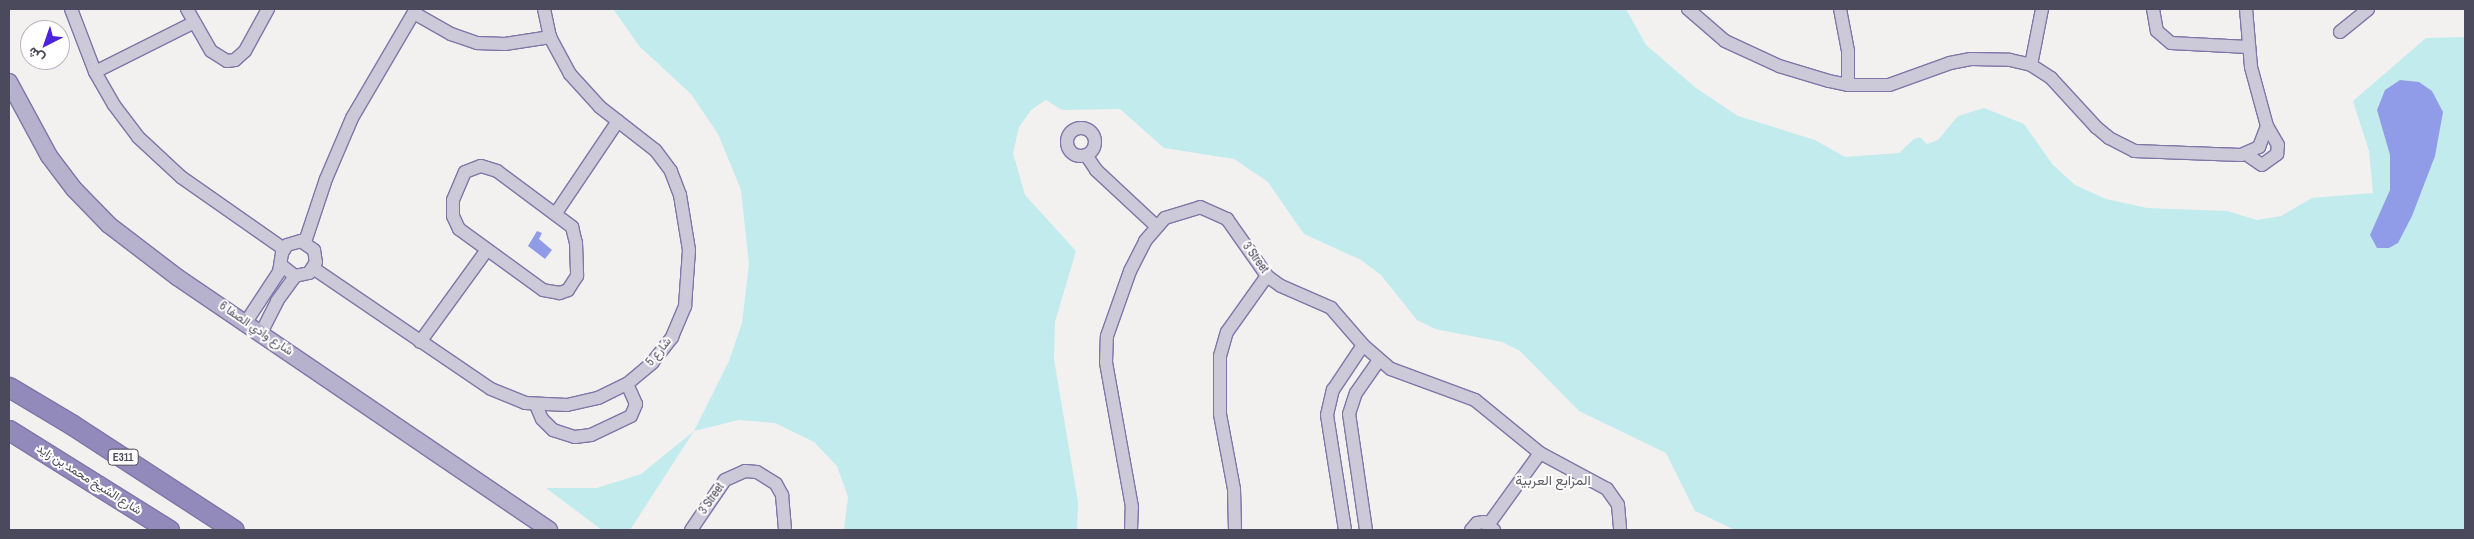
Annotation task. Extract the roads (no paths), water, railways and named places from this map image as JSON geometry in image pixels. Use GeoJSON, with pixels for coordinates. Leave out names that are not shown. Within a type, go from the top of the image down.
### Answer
{"type":"FeatureCollection","features":[{"type":"Feature","properties":{"kind":"highway","name":"E311"},"geometry":{"type":"LineString","coordinates":[[9,387],[71,424],[234,530]]}},
{"type":"Feature","properties":{"kind":"highway","name":"شارع الشيخ محمد بن زايد"},"geometry":{"type":"LineString","coordinates":[[9,430],[168,530]]}},
{"type":"Feature","properties":{"kind":"main road","name":"شارع وادي الصفا 6"},"geometry":{"type":"LineString","coordinates":[[9,82],[49,156],[91,208],[143,252],[549,530]]}},
{"type":"Feature","properties":{"kind":"street"},"geometry":{"type":"LineString","coordinates":[[72,9],[95,72],[114,105],[151,151],[181,177],[284,249]]}},
{"type":"Feature","properties":{"kind":"street"},"geometry":{"type":"LineString","coordinates":[[187,9],[193,23],[215,56],[235,60],[245,51],[268,9]]}},
{"type":"Feature","properties":{"kind":"street","name":"شارع 5"},"geometry":{"type":"LineString","coordinates":[[313,268],[491,390],[536,405],[583,402],[627,384],[663,350],[679,322],[688,288],[689,250],[685,213],[671,171],[655,150],[584,92],[570,74],[550,38],[544,9]]}},
{"type":"Feature","properties":{"kind":"street"},"geometry":{"type":"LineString","coordinates":[[1688,9],[1725,41],[1750,54],[1779,66],[1848,85],[1889,85],[1950,63],[1971,59],[2010,60],[2031,65],[2051,78],[2102,133],[2126,148],[2148,153],[2246,154],[2259,146],[2267,126]]}},
{"type":"Feature","properties":{"kind":"street"},"geometry":{"type":"LineString","coordinates":[[1840,9],[1848,51],[1848,85]]}},
{"type":"Feature","properties":{"kind":"street"},"geometry":{"type":"LineString","coordinates":[[2031,65],[2042,9]]}},
{"type":"Feature","properties":{"kind":"street"},"geometry":{"type":"LineString","coordinates":[[2153,9],[2157,31],[2172,43],[2248,47]]}},
{"type":"Feature","properties":{"kind":"street"},"geometry":{"type":"LineString","coordinates":[[2246,9],[2248,47],[2267,126],[2278,144],[2277,154],[2262,165],[2246,154]]}},
{"type":"Feature","properties":{"kind":"street"},"geometry":{"type":"LineString","coordinates":[[2340,32],[2368,9]]}},
{"type":"Feature","properties":{"kind":"street"},"geometry":{"type":"LineString","coordinates":[[305,242],[326,179],[352,118],[415,11],[451,34],[477,43],[505,44],[550,38]]}},
{"type":"Feature","properties":{"kind":"street"},"geometry":{"type":"LineString","coordinates":[[95,72],[193,23]]}},
{"type":"Feature","properties":{"kind":"street"},"geometry":{"type":"LineString","coordinates":[[556,213],[618,121]]}},
{"type":"Feature","properties":{"kind":"street"},"geometry":{"type":"LineString","coordinates":[[1086,155],[1096,170],[1156,226]]}},
{"type":"Feature","properties":{"kind":"street"},"geometry":{"type":"LineString","coordinates":[[472,167],[490,167],[556,213],[575,234],[577,276],[568,290],[552,294],[543,290],[486,251],[459,229],[452,216],[453,200],[460,179],[472,167]]}},
{"type":"Feature","properties":{"kind":"street","name":"3 Street"},"geometry":{"type":"LineString","coordinates":[[1131,530],[1132,506],[1106,349],[1111,324],[1130,271],[1156,226],[1182,210],[1210,209],[1227,219],[1267,276],[1281,286],[1331,308],[1362,345],[1379,360],[1404,375],[1437,383],[1475,400],[1540,453],[1607,490],[1618,505],[1620,530]]}},
{"type":"Feature","properties":{"kind":"street"},"geometry":{"type":"LineString","coordinates":[[246,322],[282,266],[284,249],[296,241],[305,242],[316,256],[313,268],[302,276],[295,276],[282,266]]}},
{"type":"Feature","properties":{"kind":"street"},"geometry":{"type":"LineString","coordinates":[[420,342],[486,251]]}},
{"type":"Feature","properties":{"kind":"street"},"geometry":{"type":"LineString","coordinates":[[261,333],[269,314],[295,276]]}},
{"type":"Feature","properties":{"kind":"street"},"geometry":{"type":"LineString","coordinates":[[1235,530],[1234,489],[1220,414],[1220,356],[1227,332],[1267,276]]}},
{"type":"Feature","properties":{"kind":"street"},"geometry":{"type":"LineString","coordinates":[[272,283],[283,291]]}},
{"type":"Feature","properties":{"kind":"street"},"geometry":{"type":"LineString","coordinates":[[256,305],[269,314]]}},
{"type":"Feature","properties":{"kind":"street"},"geometry":{"type":"LineString","coordinates":[[1345,530],[1327,415],[1333,390],[1362,345]]}},
{"type":"Feature","properties":{"kind":"street"},"geometry":{"type":"LineString","coordinates":[[1366,530],[1349,414],[1356,392],[1379,360]]}},
{"type":"Feature","properties":{"kind":"street"},"geometry":{"type":"LineString","coordinates":[[536,405],[542,419],[553,430],[575,437],[591,435],[631,416],[636,404],[627,384]]}},
{"type":"Feature","properties":{"kind":"street"},"geometry":{"type":"LineString","coordinates":[[1471,530],[1476,523],[1492,527],[1540,453]]}},
{"type":"Feature","properties":{"kind":"street","name":"3 Street"},"geometry":{"type":"LineString","coordinates":[[691,530],[725,480],[745,471],[757,472],[776,484],[782,495],[785,530]]}},
{"type":"Feature","properties":{"kind":"water"},"geometry":{"type":"Polygon","coordinates":[[[2400,80],[2419,82],[2432,91],[2443,112],[2435,156],[2412,216],[2398,243],[2389,248],[2377,248],[2370,235],[2390,190],[2390,155],[2377,110],[2385,90],[2400,80]]]}},
{"type":"Feature","properties":{"kind":"water"},"geometry":{"type":"Polygon","coordinates":[[[537,231],[542,233],[539,239],[552,250],[545,259],[528,246],[537,231]]]}},
{"type":"Feature","properties":{"kind":"district","name":"المرابع العربية"},"geometry":{"type":"Point","coordinates":[1553,480]}}]}
